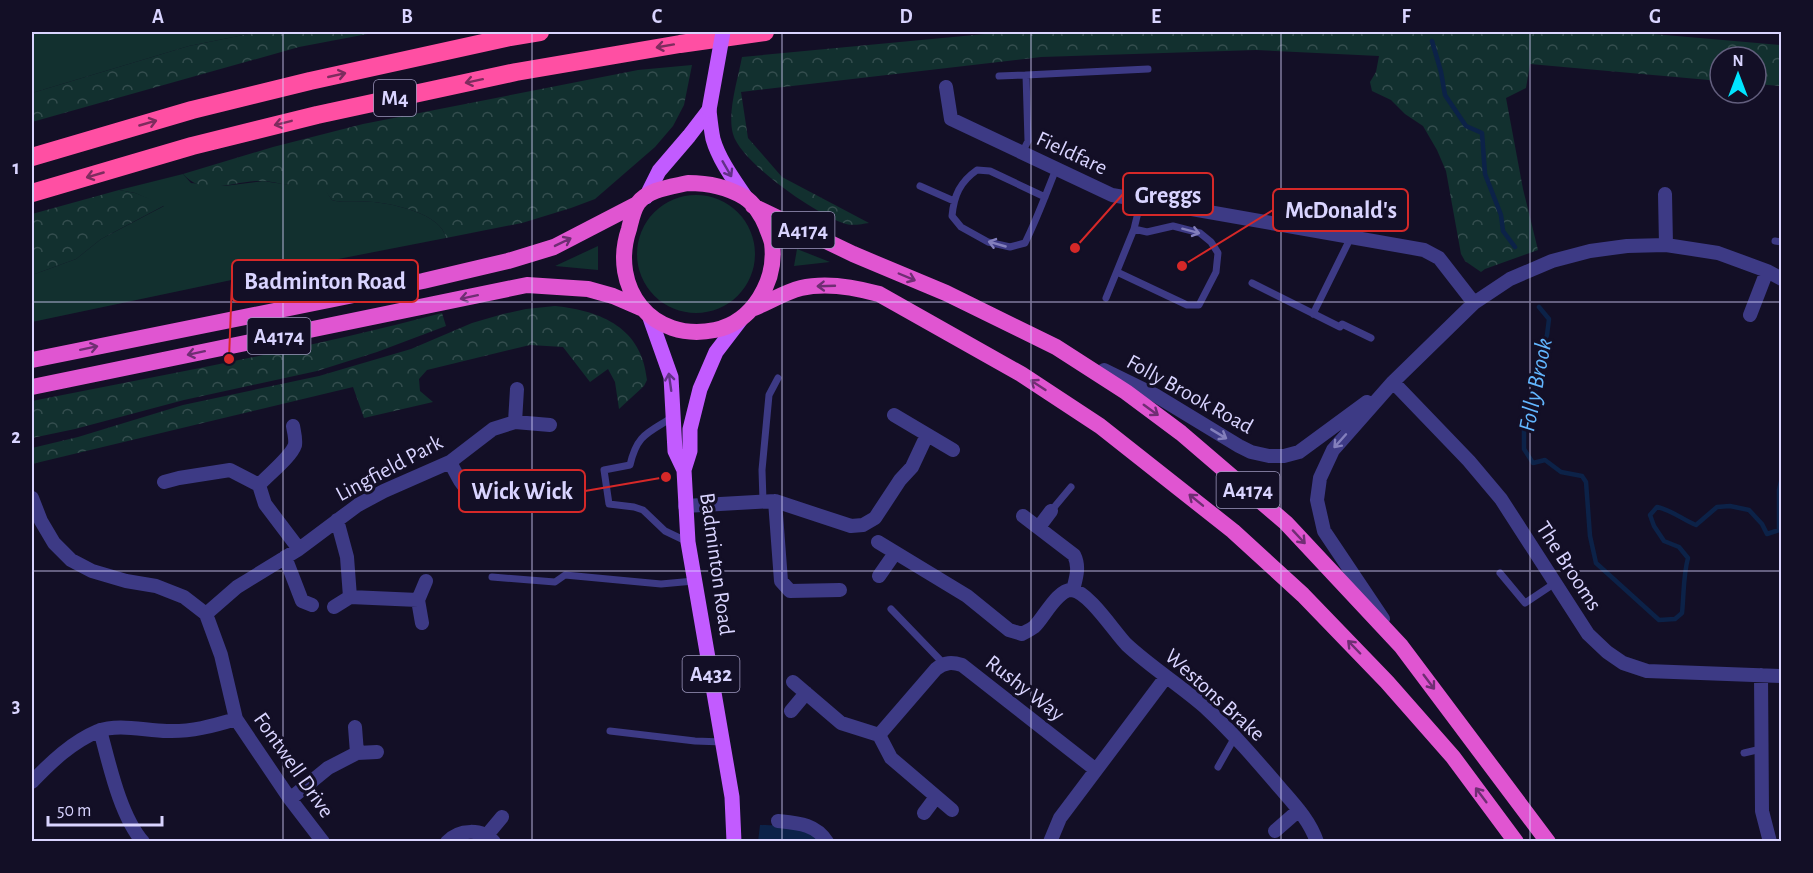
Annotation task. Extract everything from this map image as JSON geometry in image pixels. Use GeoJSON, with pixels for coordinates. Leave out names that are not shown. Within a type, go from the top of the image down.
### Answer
{"type":"FeatureCollection","features":[{"type":"Feature","properties":{"kind":"highway","name":"M4"},"geometry":{"type":"LineString","coordinates":[[32,157],[192,110],[310,81],[540,32]]}},
{"type":"Feature","properties":{"kind":"highway","name":"M4"},"geometry":{"type":"LineString","coordinates":[[32,193],[192,146],[316,115],[516,72],[765,32]]}},
{"type":"Feature","properties":{"kind":"highway"},"geometry":{"type":"LineString","coordinates":[[688,183],[705,183],[725,189],[750,202],[762,218],[772,243],[772,271],[748,313],[716,330],[692,332],[665,325],[646,312],[628,285],[623,263],[625,241],[641,200],[656,191],[670,187],[688,183]]}},
{"type":"Feature","properties":{"kind":"highway","name":"A4174"},"geometry":{"type":"LineString","coordinates":[[32,360],[508,261],[554,247],[641,200]]}},
{"type":"Feature","properties":{"kind":"highway","name":"A4174"},"geometry":{"type":"LineString","coordinates":[[750,202],[853,254],[946,293],[1056,347],[1126,392],[1181,433],[1286,523],[1401,645],[1548,842]]}},
{"type":"Feature","properties":{"kind":"highway","name":"A4174"},"geometry":{"type":"LineString","coordinates":[[32,387],[526,285],[588,289],[613,296],[646,312]]}},
{"type":"Feature","properties":{"kind":"highway","name":"A4174"},"geometry":{"type":"LineString","coordinates":[[748,313],[800,288],[828,285],[858,288],[879,294],[1021,374],[1100,426],[1233,531],[1303,595],[1387,681],[1453,757],[1516,842]]}},
{"type":"Feature","properties":{"kind":"main road"},"geometry":{"type":"LineString","coordinates":[[723,32],[709,110],[713,138],[728,172],[750,202]]}},
{"type":"Feature","properties":{"kind":"main road"},"geometry":{"type":"LineString","coordinates":[[641,200],[659,171],[709,110]]}},
{"type":"Feature","properties":{"kind":"main road","name":"Badminton Road"},"geometry":{"type":"LineString","coordinates":[[646,312],[671,377],[675,451],[684,470]]}},
{"type":"Feature","properties":{"kind":"main road","name":"Badminton Road"},"geometry":{"type":"LineString","coordinates":[[734,842],[732,797],[688,542],[684,470],[690,451],[690,429],[700,388],[716,352],[748,313]]}},
{"type":"Feature","properties":{"kind":"street","name":"Fieldfare"},"geometry":{"type":"LineString","coordinates":[[946,87],[951,119],[1112,195],[1424,250],[1439,258],[1474,303]]}},
{"type":"Feature","properties":{"kind":"street"},"geometry":{"type":"LineString","coordinates":[[1665,194],[1666,245]]}},
{"type":"Feature","properties":{"kind":"street","name":"Folly Brook Road"},"geometry":{"type":"LineString","coordinates":[[1401,645],[1324,531],[1317,500],[1320,478],[1333,450],[1393,382],[1474,303],[1510,279],[1552,261],[1590,251],[1627,246],[1666,245],[1718,254],[1767,271],[1782,279]]}},
{"type":"Feature","properties":{"kind":"street"},"geometry":{"type":"LineString","coordinates":[[1750,315],[1767,271]]}},
{"type":"Feature","properties":{"kind":"street","name":"Folly Brook Road"},"geometry":{"type":"LineString","coordinates":[[1056,347],[1155,395],[1239,446],[1251,452],[1269,456],[1284,456],[1299,452],[1393,382]]}},
{"type":"Feature","properties":{"kind":"street","name":"The Brooms"},"geometry":{"type":"LineString","coordinates":[[1393,382],[1469,461],[1501,499],[1588,634],[1606,652],[1623,663],[1647,671],[1782,676]]}},
{"type":"Feature","properties":{"kind":"street"},"geometry":{"type":"LineString","coordinates":[[515,422],[517,389]]}},
{"type":"Feature","properties":{"kind":"street"},"geometry":{"type":"LineString","coordinates":[[894,415],[953,450]]}},
{"type":"Feature","properties":{"kind":"street","name":"Lingfield Park"},"geometry":{"type":"LineString","coordinates":[[206,614],[237,587],[299,549],[358,505],[450,462],[493,429],[515,422],[550,424]]}},
{"type":"Feature","properties":{"kind":"street"},"geometry":{"type":"LineString","coordinates":[[259,485],[272,470],[289,457],[296,443],[293,426]]}},
{"type":"Feature","properties":{"kind":"street"},"geometry":{"type":"LineString","coordinates":[[685,506],[769,501],[851,526],[863,525],[875,518],[900,480],[912,467],[927,435]]}},
{"type":"Feature","properties":{"kind":"street"},"geometry":{"type":"LineString","coordinates":[[450,462],[461,482],[472,495],[491,497]]}},
{"type":"Feature","properties":{"kind":"street"},"geometry":{"type":"LineString","coordinates":[[171,466],[179,478]]}},
{"type":"Feature","properties":{"kind":"street"},"geometry":{"type":"LineString","coordinates":[[164,482],[230,470],[259,485],[265,504],[299,549]]}},
{"type":"Feature","properties":{"kind":"street"},"geometry":{"type":"LineString","coordinates":[[32,498],[41,521],[54,543],[71,560],[92,571],[126,581],[156,586],[184,597],[206,614]]}},
{"type":"Feature","properties":{"kind":"street"},"geometry":{"type":"LineString","coordinates":[[769,501],[782,581],[790,591],[840,590]]}},
{"type":"Feature","properties":{"kind":"street"},"geometry":{"type":"LineString","coordinates":[[1039,527],[1051,512]]}},
{"type":"Feature","properties":{"kind":"street"},"geometry":{"type":"LineString","coordinates":[[878,542],[967,596],[1009,630],[1022,634],[1034,627],[1064,592],[1073,590],[1077,573],[1074,555],[1023,516]]}},
{"type":"Feature","properties":{"kind":"street"},"geometry":{"type":"LineString","coordinates":[[337,520],[347,557],[350,597]]}},
{"type":"Feature","properties":{"kind":"street"},"geometry":{"type":"LineString","coordinates":[[879,576],[895,553]]}},
{"type":"Feature","properties":{"kind":"street"},"geometry":{"type":"LineString","coordinates":[[285,557],[302,601],[312,606]]}},
{"type":"Feature","properties":{"kind":"street"},"geometry":{"type":"LineString","coordinates":[[422,623],[418,600],[426,581]]}},
{"type":"Feature","properties":{"kind":"street","name":"Westons Brake"},"geometry":{"type":"LineString","coordinates":[[1073,590],[1084,596],[1126,644],[1205,708],[1250,752],[1306,819],[1317,842]]}},
{"type":"Feature","properties":{"kind":"street"},"geometry":{"type":"LineString","coordinates":[[334,607],[350,597],[418,600]]}},
{"type":"Feature","properties":{"kind":"street","name":"Fontwell Drive"},"geometry":{"type":"LineString","coordinates":[[206,614],[221,655],[236,719],[290,799],[323,842]]}},
{"type":"Feature","properties":{"kind":"street"},"geometry":{"type":"LineString","coordinates":[[879,735],[936,669],[944,663]]}},
{"type":"Feature","properties":{"kind":"street","name":"Rushy Way"},"geometry":{"type":"LineString","coordinates":[[944,663],[962,665],[1096,770]]}},
{"type":"Feature","properties":{"kind":"street"},"geometry":{"type":"LineString","coordinates":[[1761,675],[1762,811],[1770,842]]}},
{"type":"Feature","properties":{"kind":"street"},"geometry":{"type":"LineString","coordinates":[[1050,842],[1060,818],[1166,677]]}},
{"type":"Feature","properties":{"kind":"street"},"geometry":{"type":"LineString","coordinates":[[793,682],[841,723],[879,735],[891,758],[951,810]]}},
{"type":"Feature","properties":{"kind":"street"},"geometry":{"type":"LineString","coordinates":[[791,711],[806,693]]}},
{"type":"Feature","properties":{"kind":"street"},"geometry":{"type":"LineString","coordinates":[[32,782],[46,767],[75,744],[100,730],[133,727],[167,731],[201,729],[236,719]]}},
{"type":"Feature","properties":{"kind":"street"},"geometry":{"type":"LineString","coordinates":[[356,727],[357,753]]}},
{"type":"Feature","properties":{"kind":"street"},"geometry":{"type":"LineString","coordinates":[[100,730],[120,799],[137,839]]}},
{"type":"Feature","properties":{"kind":"street"},"geometry":{"type":"LineString","coordinates":[[290,799],[328,768],[357,753],[377,752]]}},
{"type":"Feature","properties":{"kind":"street"},"geometry":{"type":"LineString","coordinates":[[924,813],[936,797]]}},
{"type":"Feature","properties":{"kind":"street"},"geometry":{"type":"LineString","coordinates":[[1274,836],[1299,810]]}},
{"type":"Feature","properties":{"kind":"street"},"geometry":{"type":"LineString","coordinates":[[447,842],[449,838],[464,832],[476,832],[490,838],[502,817]]}},
{"type":"Feature","properties":{"kind":"street"},"geometry":{"type":"LineString","coordinates":[[778,821],[807,825],[821,832],[827,842]]}},
{"type":"Feature","properties":{"kind":"lane"},"geometry":{"type":"LineString","coordinates":[[999,76],[1148,69]]}},
{"type":"Feature","properties":{"kind":"lane"},"geometry":{"type":"LineString","coordinates":[[1022,153],[1028,141],[1026,75]]}},
{"type":"Feature","properties":{"kind":"lane"},"geometry":{"type":"LineString","coordinates":[[1045,197],[990,171],[977,170],[965,178],[954,201],[952,216],[961,227],[988,242],[1010,247],[1024,243],[1045,197],[1056,169]]}},
{"type":"Feature","properties":{"kind":"lane"},"geometry":{"type":"LineString","coordinates":[[920,186],[954,201]]}},
{"type":"Feature","properties":{"kind":"lane"},"geometry":{"type":"LineString","coordinates":[[1106,298],[1134,229],[1141,200]]}},
{"type":"Feature","properties":{"kind":"lane"},"geometry":{"type":"LineString","coordinates":[[1117,272],[1187,305],[1199,305],[1216,272],[1218,253],[1211,242],[1200,233],[1173,226],[1147,232],[1134,229]]}},
{"type":"Feature","properties":{"kind":"lane"},"geometry":{"type":"LineString","coordinates":[[1312,314],[1350,237]]}},
{"type":"Feature","properties":{"kind":"lane"},"geometry":{"type":"LineString","coordinates":[[1251,283],[1340,327],[1342,324],[1371,338]]}},
{"type":"Feature","properties":{"kind":"lane"},"geometry":{"type":"LineString","coordinates":[[769,501],[762,470],[770,395],[778,378]]}},
{"type":"Feature","properties":{"kind":"lane"},"geometry":{"type":"LineString","coordinates":[[674,417],[642,436],[634,448],[630,465],[604,470],[609,504],[643,510],[665,531],[688,542]]}},
{"type":"Feature","properties":{"kind":"lane"},"geometry":{"type":"LineString","coordinates":[[1051,512],[1071,487]]}},
{"type":"Feature","properties":{"kind":"lane"},"geometry":{"type":"LineString","coordinates":[[1500,573],[1525,603],[1556,583]]}},
{"type":"Feature","properties":{"kind":"lane"},"geometry":{"type":"LineString","coordinates":[[492,577],[555,582],[565,575],[661,584],[694,581]]}},
{"type":"Feature","properties":{"kind":"lane"},"geometry":{"type":"LineString","coordinates":[[891,609],[944,663]]}},
{"type":"Feature","properties":{"kind":"lane"},"geometry":{"type":"LineString","coordinates":[[610,731],[694,741],[723,742]]}},
{"type":"Feature","properties":{"kind":"lane"},"geometry":{"type":"LineString","coordinates":[[1218,767],[1235,737]]}},
{"type":"Feature","properties":{"kind":"lane"},"geometry":{"type":"LineString","coordinates":[[1744,753],[1761,749]]}},
{"type":"Feature","properties":{"kind":"green space"},"geometry":{"type":"Polygon","coordinates":[[[32,32],[259,32],[189,46],[32,93],[32,32]]]}},
{"type":"Feature","properties":{"kind":"green space"},"geometry":{"type":"Polygon","coordinates":[[[259,32],[378,32],[299,47],[32,122],[32,93],[189,46],[259,32]]]}},
{"type":"Feature","properties":{"kind":"green space"},"geometry":{"type":"Polygon","coordinates":[[[1006,32],[1631,32],[1781,45],[1781,86],[1768,85],[1768,45],[1708,45],[1708,80],[1530,64],[1526,88],[1506,98],[1523,189],[1538,250],[1481,272],[1465,261],[1461,254],[1446,171],[1423,126],[1405,114],[1391,100],[1372,91],[1370,82],[1376,72],[1379,56],[1256,50],[1041,57],[741,92],[748,138],[782,177],[869,223],[849,225],[833,219],[800,200],[765,173],[739,146],[733,134],[731,116],[742,57],[1006,32]]]}},
{"type":"Feature","properties":{"kind":"green space"},"geometry":{"type":"Polygon","coordinates":[[[692,65],[684,105],[673,126],[655,147],[595,199],[522,223],[446,238],[443,230],[427,217],[393,205],[342,202],[332,200],[319,187],[263,181],[221,186],[201,185],[191,181],[183,174],[273,147],[363,124],[638,70],[692,65]]]}},
{"type":"Feature","properties":{"kind":"green space"},"geometry":{"type":"Polygon","coordinates":[[[183,174],[191,183],[224,186],[263,181],[290,185],[317,185],[326,191],[332,200],[383,203],[416,212],[436,223],[443,230],[446,238],[32,322],[32,275],[76,259],[101,239],[164,206],[135,193],[119,190],[183,174]]]}},
{"type":"Feature","properties":{"kind":"green space"},"geometry":{"type":"Polygon","coordinates":[[[119,190],[135,193],[165,205],[101,239],[76,259],[32,275],[32,214],[119,190]]]}},
{"type":"Feature","properties":{"kind":"green space"},"geometry":{"type":"Polygon","coordinates":[[[696,195],[719,199],[738,212],[751,231],[755,254],[751,277],[738,296],[719,309],[696,313],[673,309],[654,296],[641,277],[637,254],[641,231],[654,212],[673,199],[696,195]]]}},
{"type":"Feature","properties":{"kind":"green space"},"geometry":{"type":"Polygon","coordinates":[[[598,246],[598,270],[555,266],[598,246]]]}},
{"type":"Feature","properties":{"kind":"green space"},"geometry":{"type":"Polygon","coordinates":[[[797,249],[830,262],[794,266],[797,249]]]}},
{"type":"Feature","properties":{"kind":"green space"},"geometry":{"type":"Polygon","coordinates":[[[555,306],[588,312],[617,325],[637,347],[644,362],[647,380],[644,386],[619,409],[615,382],[608,369],[590,382],[563,347],[530,345],[427,370],[419,379],[420,391],[433,402],[364,418],[353,387],[32,464],[32,448],[78,437],[183,405],[319,376],[411,349],[472,323],[503,314],[555,306]]]}},
{"type":"Feature","properties":{"kind":"green space"},"geometry":{"type":"Polygon","coordinates":[[[442,313],[446,326],[377,352],[317,371],[184,400],[32,438],[32,401],[289,350],[442,313]]]}},
{"type":"Feature","properties":{"kind":"water"},"geometry":{"type":"Polygon","coordinates":[[[760,825],[801,828],[809,831],[820,842],[758,842],[760,825]]]}},
{"type":"Feature","properties":{"kind":"waterway","name":"Folly Brook"},"geometry":{"type":"LineString","coordinates":[[1432,41],[1445,95],[1466,126],[1482,133],[1485,174],[1501,215],[1503,231],[1515,247]]}},
{"type":"Feature","properties":{"kind":"waterway","name":"Folly Brook"},"geometry":{"type":"LineString","coordinates":[[1539,307],[1549,319],[1547,335],[1541,350],[1539,383],[1527,406],[1524,449],[1533,463],[1545,460],[1561,472],[1582,476],[1586,482],[1590,536],[1596,563],[1659,620],[1675,619],[1682,613],[1688,558],[1679,547],[1664,541],[1650,515],[1657,507],[1668,510],[1696,525],[1717,507],[1730,506],[1749,510],[1762,524],[1767,534],[1779,530],[1779,490],[1782,477]]}},
{"type":"Feature","properties":{"kind":"place","name":"Greggs"},"geometry":{"type":"Point","coordinates":[1075,248]}},
{"type":"Feature","properties":{"kind":"place","name":"McDonald's"},"geometry":{"type":"Point","coordinates":[1182,266]}},
{"type":"Feature","properties":{"kind":"place","name":"Badminton Road"},"geometry":{"type":"Point","coordinates":[229,359]}},
{"type":"Feature","properties":{"kind":"place","name":"Wick Wick"},"geometry":{"type":"Point","coordinates":[666,477]}}]}
